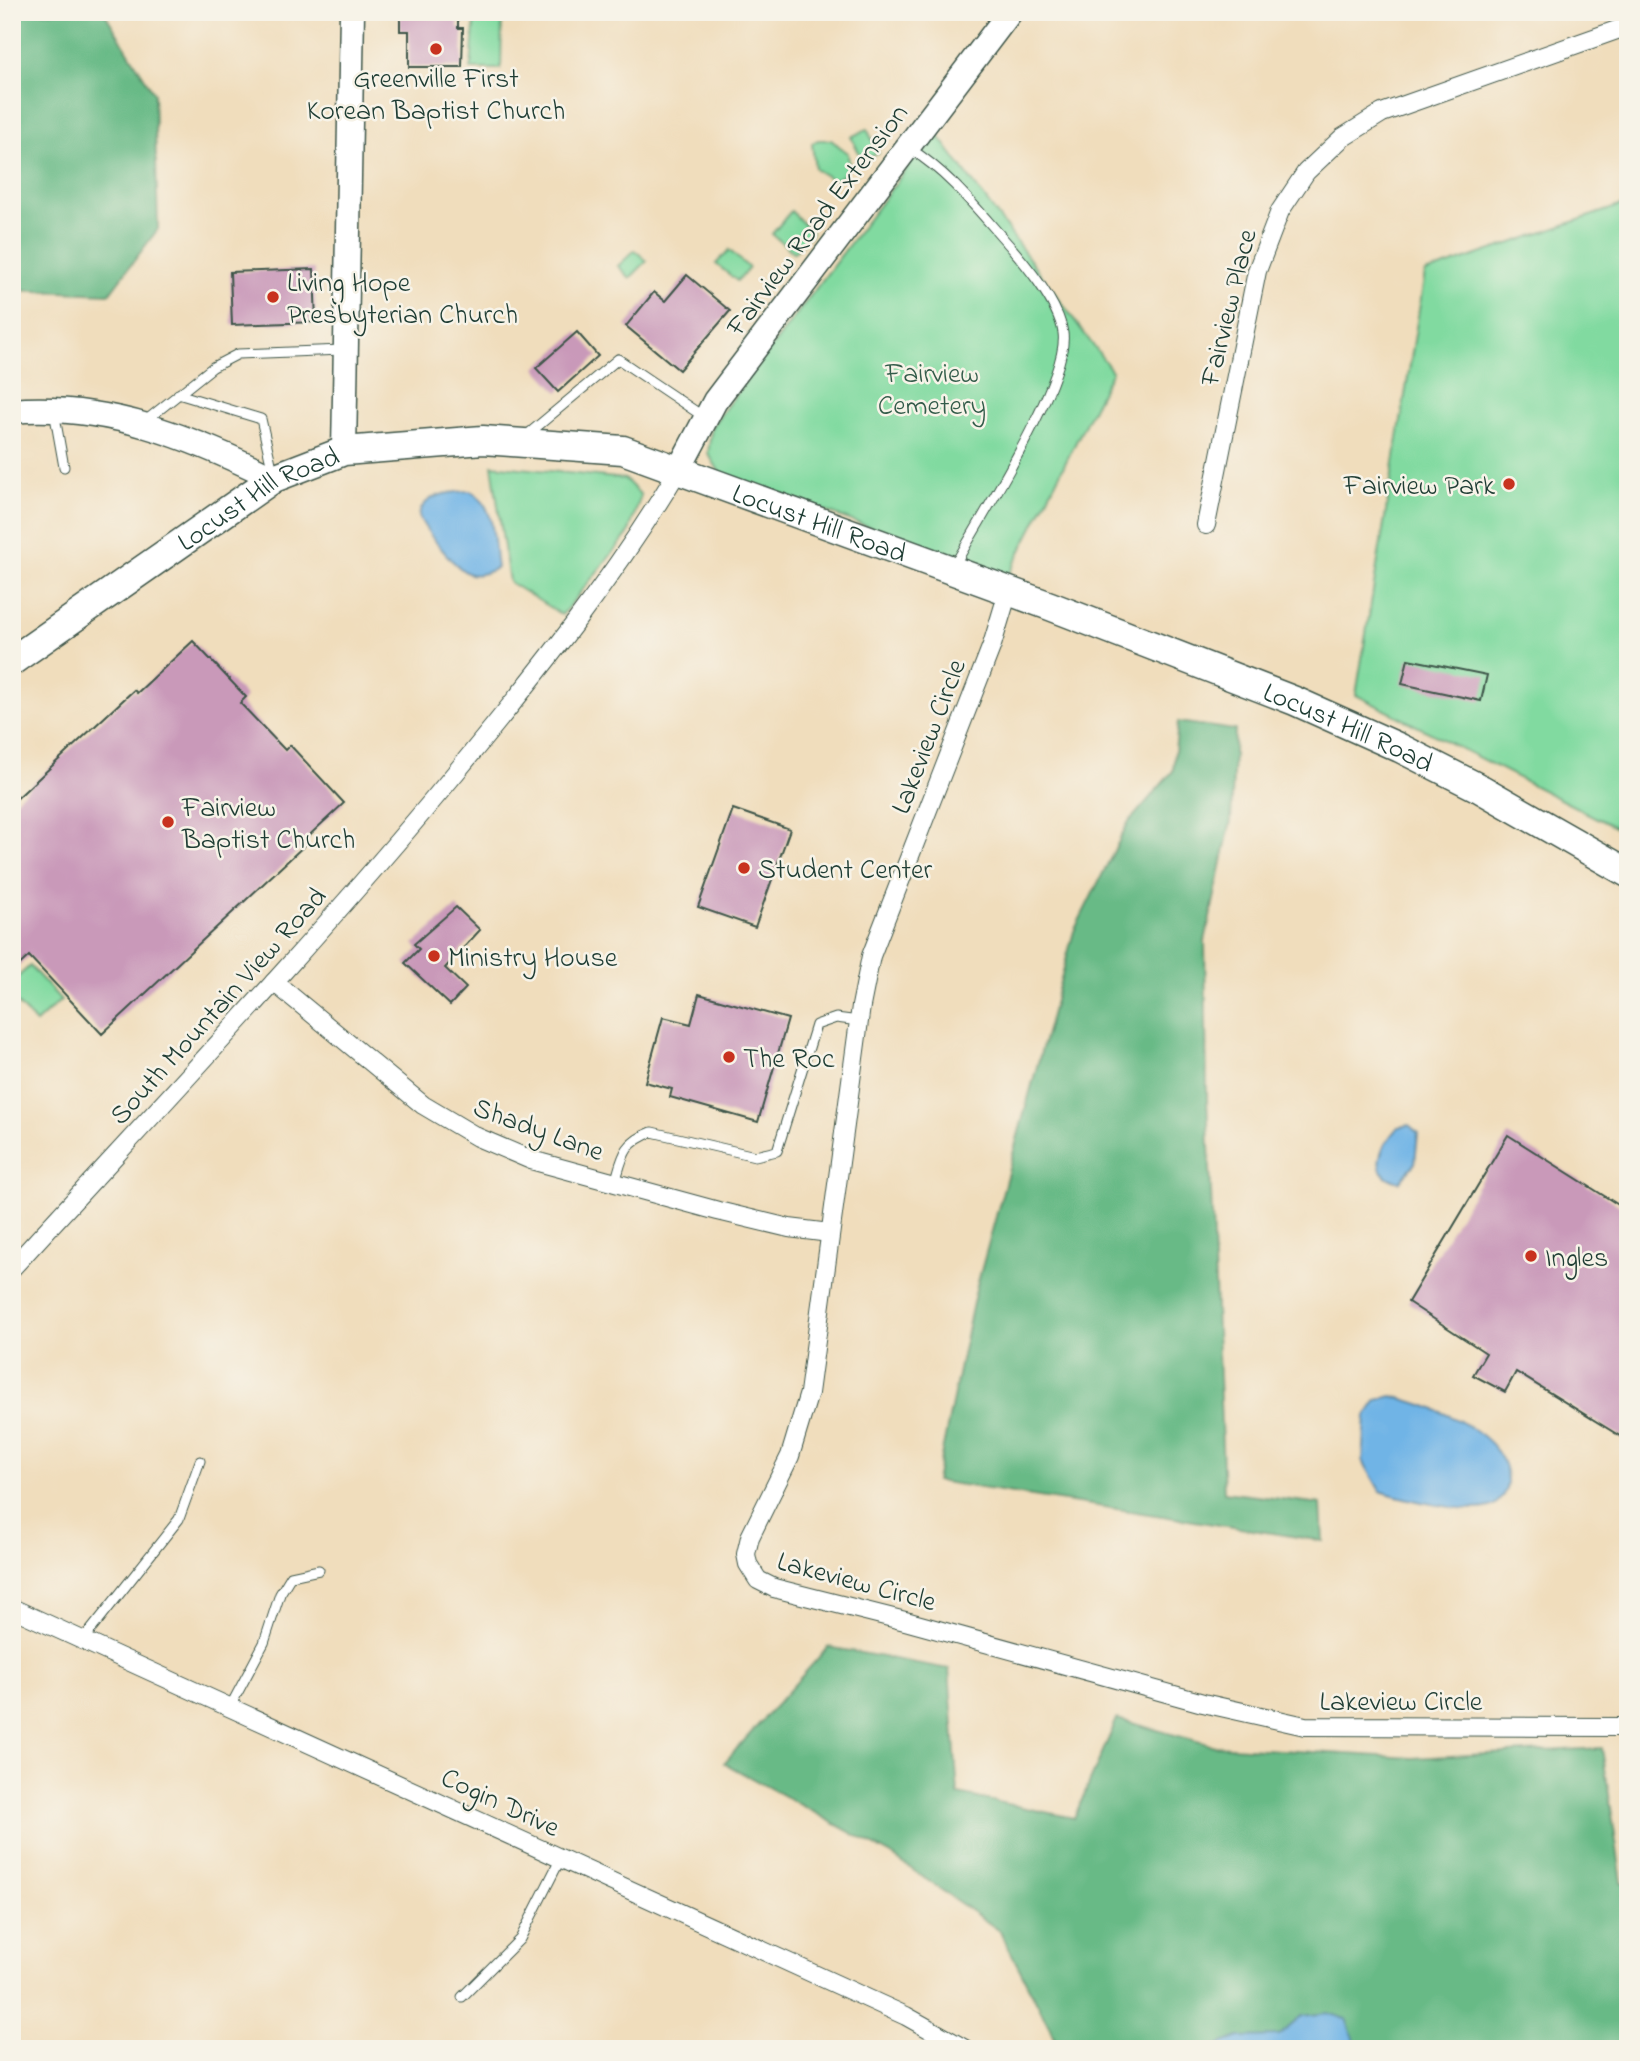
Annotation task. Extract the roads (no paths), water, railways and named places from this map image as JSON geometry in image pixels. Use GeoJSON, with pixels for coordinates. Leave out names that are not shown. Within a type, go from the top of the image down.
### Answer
{"type":"FeatureCollection","features":[{"type":"Feature","properties":{"kind":"main road","name":"Locust Hill Road"},"geometry":{"type":"LineString","coordinates":[[12,661],[274,478],[344,452],[439,441],[520,442],[623,450],[1008,593],[1051,606],[1295,701],[1389,743],[1481,789],[1628,873]]}},
{"type":"Feature","properties":{"kind":"street"},"geometry":{"type":"LineString","coordinates":[[344,452],[352,12]]}},
{"type":"Feature","properties":{"kind":"street","name":"Fairview Road Extension"},"geometry":{"type":"LineString","coordinates":[[679,469],[704,417],[1010,12]]}},
{"type":"Feature","properties":{"kind":"street","name":"Fairview Place"},"geometry":{"type":"LineString","coordinates":[[1206,525],[1257,271],[1280,211],[1306,172],[1342,138],[1382,113],[1628,26]]}},
{"type":"Feature","properties":{"kind":"street"},"geometry":{"type":"LineString","coordinates":[[12,411],[54,410],[113,416],[215,449],[274,478]]}},
{"type":"Feature","properties":{"kind":"street","name":"South Mountain View Road"},"geometry":{"type":"LineString","coordinates":[[12,1268],[385,858],[517,698],[616,568],[679,469]]}},
{"type":"Feature","properties":{"kind":"street","name":"Lakeview Circle"},"geometry":{"type":"LineString","coordinates":[[1008,593],[992,645],[884,915],[871,956],[859,1021],[804,1420],[790,1456],[750,1537],[746,1554],[753,1574],[765,1585],[1203,1703],[1293,1724],[1348,1729],[1628,1727]]}},
{"type":"Feature","properties":{"kind":"street","name":"Shady Lane"},"geometry":{"type":"LineString","coordinates":[[274,982],[423,1105],[448,1122],[531,1160],[789,1228],[830,1233]]}},
{"type":"Feature","properties":{"kind":"street","name":"Cogin Drive"},"geometry":{"type":"LineString","coordinates":[[12,1608],[906,2016],[965,2049]]}},
{"type":"Feature","properties":{"kind":"lane"},"geometry":{"type":"LineString","coordinates":[[908,148],[928,160],[957,187],[1012,248],[1056,311],[1064,334],[1049,394],[952,570]]}},
{"type":"Feature","properties":{"kind":"lane"},"geometry":{"type":"LineString","coordinates":[[142,424],[213,367],[238,354],[344,350]]}},
{"type":"Feature","properties":{"kind":"lane"},"geometry":{"type":"LineString","coordinates":[[520,442],[618,359],[704,417]]}},
{"type":"Feature","properties":{"kind":"lane"},"geometry":{"type":"LineString","coordinates":[[178,394],[261,419],[274,478]]}},
{"type":"Feature","properties":{"kind":"lane"},"geometry":{"type":"LineString","coordinates":[[54,410],[64,467]]}},
{"type":"Feature","properties":{"kind":"lane"},"geometry":{"type":"LineString","coordinates":[[615,1183],[625,1149],[638,1138],[652,1132],[755,1156],[777,1152],[816,1025],[836,1017],[859,1021]]}},
{"type":"Feature","properties":{"kind":"lane"},"geometry":{"type":"LineString","coordinates":[[83,1640],[179,1519],[200,1461]]}},
{"type":"Feature","properties":{"kind":"lane"},"geometry":{"type":"LineString","coordinates":[[230,1707],[264,1643],[280,1594],[291,1576],[319,1570]]}},
{"type":"Feature","properties":{"kind":"lane"},"geometry":{"type":"LineString","coordinates":[[462,1997],[520,1939],[561,1858]]}},
{"type":"Feature","properties":{"kind":"water"},"geometry":{"type":"Polygon","coordinates":[[[470,491],[485,504],[489,514],[497,568],[477,574],[464,571],[449,557],[419,516],[422,508],[432,498],[447,493],[470,491]]]}},
{"type":"Feature","properties":{"kind":"water"},"geometry":{"type":"Polygon","coordinates":[[[1409,1125],[1418,1133],[1415,1163],[1399,1182],[1382,1172],[1380,1158],[1382,1150],[1398,1127],[1409,1125]]]}},
{"type":"Feature","properties":{"kind":"water"},"geometry":{"type":"Polygon","coordinates":[[[1392,1396],[1446,1414],[1482,1435],[1504,1464],[1507,1486],[1496,1503],[1490,1507],[1466,1509],[1380,1491],[1363,1461],[1366,1416],[1377,1400],[1392,1396]]]}},
{"type":"Feature","properties":{"kind":"water"},"geometry":{"type":"Polygon","coordinates":[[[1327,2013],[1346,2019],[1357,2049],[1207,2049],[1239,2037],[1279,2036],[1302,2016],[1327,2013]]]}},
{"type":"Feature","properties":{"kind":"place","name":"Greenville First Korean Baptist Church"},"geometry":{"type":"Point","coordinates":[436,49]}},
{"type":"Feature","properties":{"kind":"place","name":"Living Hope Presbyterian Church"},"geometry":{"type":"Point","coordinates":[273,297]}},
{"type":"Feature","properties":{"kind":"place","name":"Fairview Park"},"geometry":{"type":"Point","coordinates":[1509,484]}},
{"type":"Feature","properties":{"kind":"place","name":"Fairview Baptist Church"},"geometry":{"type":"Point","coordinates":[168,822]}},
{"type":"Feature","properties":{"kind":"place","name":"Student Center"},"geometry":{"type":"Point","coordinates":[744,868]}},
{"type":"Feature","properties":{"kind":"place","name":"Ministry House"},"geometry":{"type":"Point","coordinates":[434,956]}},
{"type":"Feature","properties":{"kind":"place","name":"The Roc"},"geometry":{"type":"Point","coordinates":[729,1057]}},
{"type":"Feature","properties":{"kind":"place","name":"Ingles"},"geometry":{"type":"Point","coordinates":[1531,1256]}},
{"type":"Feature","properties":{"kind":"park label","name":"Fairview Cemetery"},"geometry":{"type":"Point","coordinates":[932,388]}}]}
